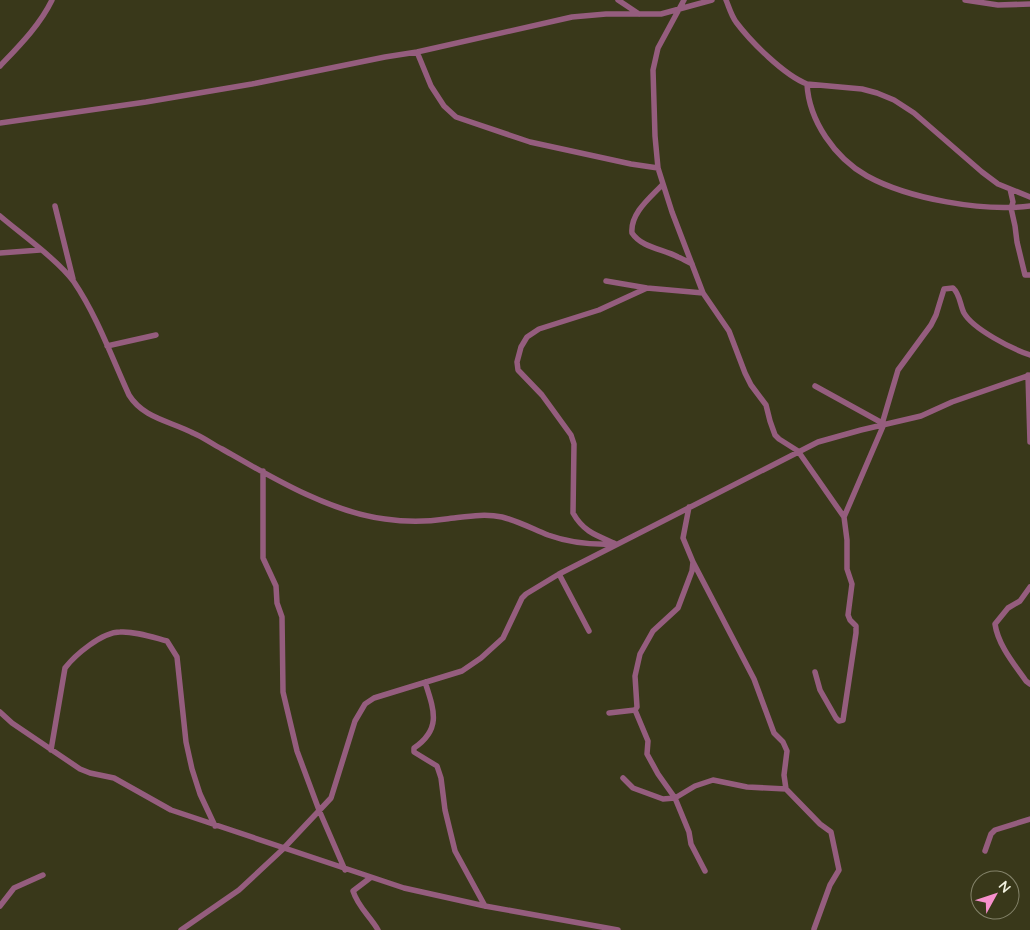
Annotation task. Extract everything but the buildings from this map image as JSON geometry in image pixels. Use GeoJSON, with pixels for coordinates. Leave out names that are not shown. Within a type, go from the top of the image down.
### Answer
{"type":"FeatureCollection","features":[{"type":"Feature","properties":{"kind":"street"},"geometry":{"type":"LineString","coordinates":[[0,66],[20,45],[52,0]]}},
{"type":"Feature","properties":{"kind":"street"},"geometry":{"type":"LineString","coordinates":[[618,0],[641,15]]}},
{"type":"Feature","properties":{"kind":"street"},"geometry":{"type":"LineString","coordinates":[[684,0],[658,48],[653,70],[658,168],[672,212],[704,293],[729,331],[745,373],[751,385],[766,405],[775,434],[798,452],[844,517],[847,540],[847,569],[852,584],[848,615],[856,626],[856,633],[843,720],[840,721],[836,718],[820,690],[815,672]]}},
{"type":"Feature","properties":{"kind":"street"},"geometry":{"type":"LineString","coordinates":[[0,123],[146,102],[252,84],[385,56],[417,52],[572,17],[606,14],[661,14],[712,0]]}},
{"type":"Feature","properties":{"kind":"street"},"geometry":{"type":"LineString","coordinates":[[726,0],[736,21],[756,44],[786,72],[807,84],[862,89],[894,100],[914,112],[998,184],[1030,197]]}},
{"type":"Feature","properties":{"kind":"street"},"geometry":{"type":"LineString","coordinates":[[965,0],[998,5],[1030,4]]}},
{"type":"Feature","properties":{"kind":"street"},"geometry":{"type":"LineString","coordinates":[[417,52],[431,86],[444,106],[456,117],[530,142],[658,168]]}},
{"type":"Feature","properties":{"kind":"street"},"geometry":{"type":"LineString","coordinates":[[807,84],[807,96],[812,112],[822,132],[851,165],[866,175],[885,184],[969,206],[1011,208],[1030,206]]}},
{"type":"Feature","properties":{"kind":"street"},"geometry":{"type":"LineString","coordinates":[[663,184],[638,211],[634,219],[632,233],[643,243],[678,256],[692,264]]}},
{"type":"Feature","properties":{"kind":"street"},"geometry":{"type":"LineString","coordinates":[[1010,189],[1013,202],[1011,208],[1025,275],[1030,275]]}},
{"type":"Feature","properties":{"kind":"street"},"geometry":{"type":"LineString","coordinates":[[55,206],[73,281],[107,346],[129,395],[142,411],[192,432],[263,471],[349,511],[370,516],[414,521],[486,515],[502,517],[550,536],[572,542],[594,545],[617,544]]}},
{"type":"Feature","properties":{"kind":"street"},"geometry":{"type":"LineString","coordinates":[[0,211],[0,216],[73,281]]}},
{"type":"Feature","properties":{"kind":"street"},"geometry":{"type":"LineString","coordinates":[[0,253],[40,250]]}},
{"type":"Feature","properties":{"kind":"street"},"geometry":{"type":"LineString","coordinates":[[606,281],[647,288],[704,293]]}},
{"type":"Feature","properties":{"kind":"street"},"geometry":{"type":"LineString","coordinates":[[844,517],[883,424],[898,370],[931,325],[944,289],[947,287],[956,290],[970,322],[984,332],[1030,355]]}},
{"type":"Feature","properties":{"kind":"street"},"geometry":{"type":"LineString","coordinates":[[617,544],[587,531],[578,522],[573,513],[574,444],[570,435],[542,395],[518,370],[517,362],[521,347],[527,337],[539,329],[599,310],[647,288]]}},
{"type":"Feature","properties":{"kind":"street"},"geometry":{"type":"LineString","coordinates":[[107,346],[156,335]]}},
{"type":"Feature","properties":{"kind":"street"},"geometry":{"type":"LineString","coordinates":[[181,930],[239,890],[283,849],[331,798],[355,721],[365,704],[374,698],[462,671],[481,658],[503,638],[524,595],[559,574],[798,452],[839,435],[921,416],[952,402],[1029,375],[1030,442]]}},
{"type":"Feature","properties":{"kind":"street"},"geometry":{"type":"LineString","coordinates":[[815,386],[883,424]]}},
{"type":"Feature","properties":{"kind":"street"},"geometry":{"type":"LineString","coordinates":[[263,471],[263,558],[276,586],[277,603],[282,617],[283,692],[297,751],[319,810],[345,870]]}},
{"type":"Feature","properties":{"kind":"street"},"geometry":{"type":"LineString","coordinates":[[689,507],[683,538],[693,562],[754,679],[774,733],[783,742],[787,751],[784,775],[786,789],[820,824],[832,832],[839,870],[830,885],[814,929]]}},
{"type":"Feature","properties":{"kind":"street"},"geometry":{"type":"LineString","coordinates":[[693,562],[690,578],[678,608],[653,631],[640,654],[635,676],[638,702],[635,710],[648,741],[647,754],[675,798],[689,832],[691,844],[705,871]]}},
{"type":"Feature","properties":{"kind":"street"},"geometry":{"type":"LineString","coordinates":[[559,574],[589,631]]}},
{"type":"Feature","properties":{"kind":"street"},"geometry":{"type":"LineString","coordinates":[[1030,587],[1020,601],[1008,608],[994,624],[996,632],[1008,654],[1030,684]]}},
{"type":"Feature","properties":{"kind":"street"},"geometry":{"type":"LineString","coordinates":[[51,750],[65,668],[72,660],[92,644],[113,632],[122,632],[166,641],[176,657],[186,742],[192,769],[200,794],[215,826]]}},
{"type":"Feature","properties":{"kind":"street"},"geometry":{"type":"LineString","coordinates":[[425,682],[433,710],[433,728],[424,741],[414,748],[414,752],[437,766],[455,852],[485,906]]}},
{"type":"Feature","properties":{"kind":"street"},"geometry":{"type":"LineString","coordinates":[[609,712],[635,710]]}},
{"type":"Feature","properties":{"kind":"street"},"geometry":{"type":"LineString","coordinates":[[0,712],[12,723],[80,769],[114,778],[171,810],[215,826],[345,870],[412,890],[485,906],[618,930]]}},
{"type":"Feature","properties":{"kind":"street"},"geometry":{"type":"LineString","coordinates":[[623,778],[634,788],[663,798],[675,798],[696,786],[712,780],[747,787],[786,789]]}},
{"type":"Feature","properties":{"kind":"street"},"geometry":{"type":"LineString","coordinates":[[985,851],[991,834],[995,830],[1030,819]]}},
{"type":"Feature","properties":{"kind":"street"},"geometry":{"type":"LineString","coordinates":[[0,906],[14,888],[43,875]]}},
{"type":"Feature","properties":{"kind":"street"},"geometry":{"type":"LineString","coordinates":[[370,878],[353,891],[356,902],[378,930]]}}]}
